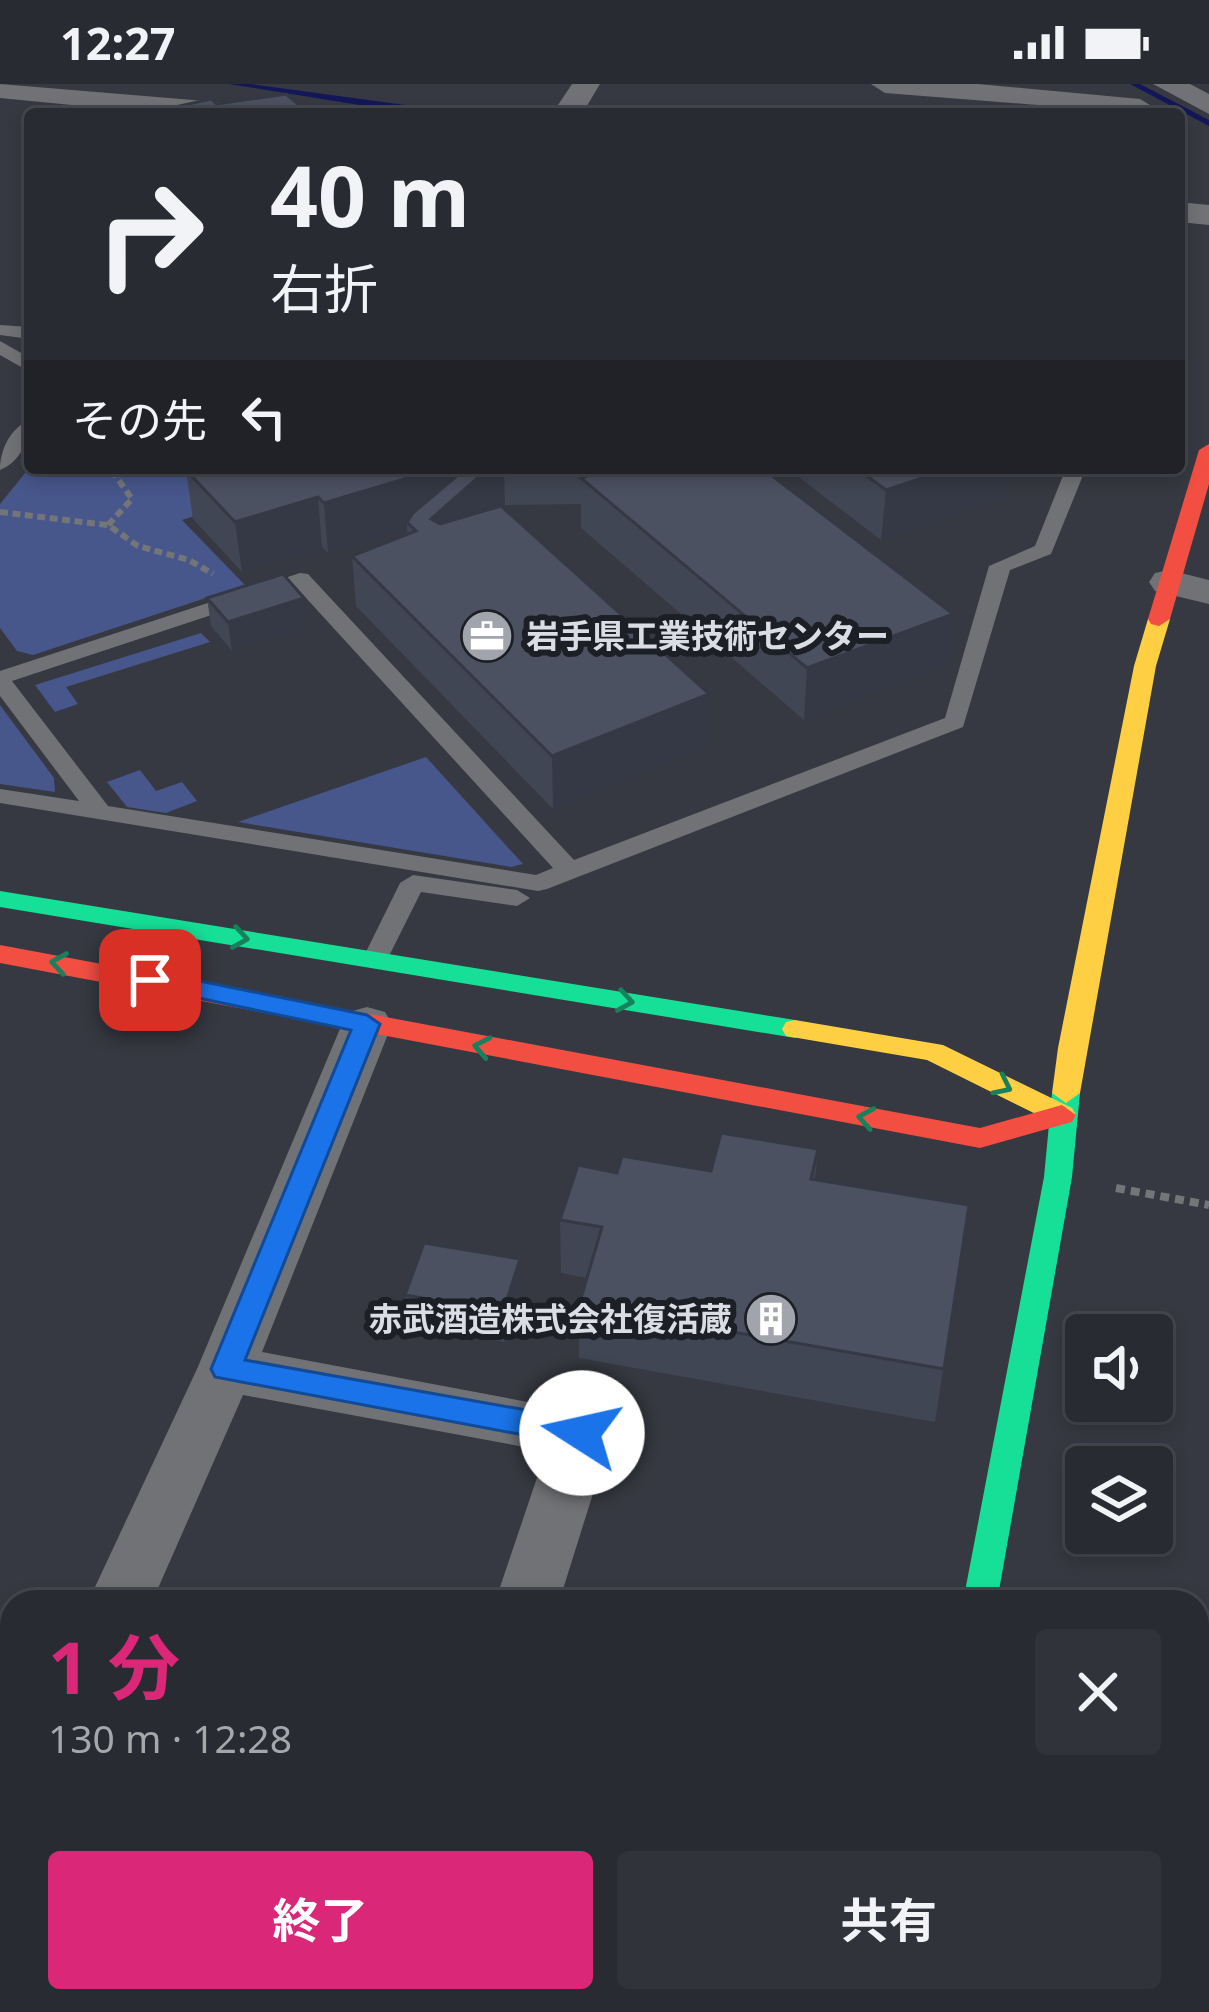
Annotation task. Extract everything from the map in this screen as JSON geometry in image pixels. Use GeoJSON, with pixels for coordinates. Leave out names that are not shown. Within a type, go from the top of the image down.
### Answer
{"type":"FeatureCollection","features":[{"type":"Feature","properties":{"kind":"street"},"geometry":{"type":"LineString","coordinates":[[885,84],[1140,108],[1095,84]]}},
{"type":"Feature","properties":{"kind":"street"},"geometry":{"type":"LineString","coordinates":[[1167,84],[1209,105]]}},
{"type":"Feature","properties":{"kind":"street"},"geometry":{"type":"LineString","coordinates":[[5,87],[198,108]]}},
{"type":"Feature","properties":{"kind":"street"},"geometry":{"type":"LineString","coordinates":[[982,1590],[1058,1177],[1062,1115],[1145,666],[1209,449]]}},
{"type":"Feature","properties":{"kind":"street"},"geometry":{"type":"LineString","coordinates":[[1169,582],[1209,592]]}},
{"type":"Feature","properties":{"kind":"street"},"geometry":{"type":"LineString","coordinates":[[0,899],[933,1052],[1062,1115]]}},
{"type":"Feature","properties":{"kind":"street"},"geometry":{"type":"LineString","coordinates":[[0,954],[980,1138],[1062,1115]]}},
{"type":"Feature","properties":{"kind":"street"},"geometry":{"type":"LineString","coordinates":[[125,1590],[226,1369],[367,1024]]}},
{"type":"Feature","properties":{"kind":"street"},"geometry":{"type":"LineString","coordinates":[[226,1369],[582,1433],[531,1590]]}},
{"type":"Feature","properties":{"kind":"lane"},"geometry":{"type":"LineString","coordinates":[[0,464],[24,434]]}},
{"type":"Feature","properties":{"kind":"lane"},"geometry":{"type":"LineString","coordinates":[[0,796],[538,883],[955,722],[1000,566],[1044,550],[1074,474]]}},
{"type":"Feature","properties":{"kind":"lane"},"geometry":{"type":"LineString","coordinates":[[99,811],[0,679],[300,580],[570,871]]}},
{"type":"Feature","properties":{"kind":"lane"},"geometry":{"type":"LineString","coordinates":[[375,960],[413,883],[533,901],[538,883]]}},
{"type":"Feature","properties":{"kind":"path"},"geometry":{"type":"LineString","coordinates":[[107,525],[132,499],[114,474]]}},
{"type":"Feature","properties":{"kind":"path"},"geometry":{"type":"LineString","coordinates":[[0,512],[107,525],[138,546],[207,568],[241,599]]}},
{"type":"Feature","properties":{"kind":"path"},"geometry":{"type":"LineString","coordinates":[[1058,1177],[1209,1205]]}},
{"type":"Feature","properties":{"kind":"shaded area"},"geometry":{"type":"Polygon","coordinates":[[[24,474],[260,474],[275,490],[182,520],[245,585],[33,655],[17,651],[0,628],[0,504],[24,474]]]}},
{"type":"Feature","properties":{"kind":"shaded area"},"geometry":{"type":"Polygon","coordinates":[[[201,633],[210,642],[66,687],[78,704],[55,712],[35,685],[201,633]]]}},
{"type":"Feature","properties":{"kind":"shaded area"},"geometry":{"type":"Polygon","coordinates":[[[0,705],[54,778],[55,792],[0,784],[0,705]]]}},
{"type":"Feature","properties":{"kind":"shaded area"},"geometry":{"type":"Polygon","coordinates":[[[426,757],[523,864],[511,867],[238,822],[426,757]]]}},
{"type":"Feature","properties":{"kind":"shaded area"},"geometry":{"type":"Polygon","coordinates":[[[140,770],[156,791],[182,782],[197,801],[166,813],[127,807],[107,782],[140,770]]]}},
{"type":"Feature","properties":{"kind":"building"},"geometry":{"type":"Polygon","coordinates":[[[286,94],[303,108],[170,108],[211,99],[217,104],[286,94]]]}},
{"type":"Feature","properties":{"kind":"building"},"geometry":{"type":"Polygon","coordinates":[[[190,474],[421,474],[324,503],[318,497],[235,522],[190,474]]]}},
{"type":"Feature","properties":{"kind":"building"},"geometry":{"type":"Polygon","coordinates":[[[459,474],[482,474],[431,519],[440,524],[501,506],[709,694],[552,756],[352,556],[416,531],[407,522],[459,474]]]}},
{"type":"Feature","properties":{"kind":"building"},"geometry":{"type":"Polygon","coordinates":[[[593,474],[770,474],[953,614],[807,668],[581,478],[593,474]]]}},
{"type":"Feature","properties":{"kind":"building"},"geometry":{"type":"Polygon","coordinates":[[[864,474],[934,474],[886,490],[864,474]]]}},
{"type":"Feature","properties":{"kind":"building"},"geometry":{"type":"Polygon","coordinates":[[[283,574],[304,598],[228,622],[207,598],[283,574]]]}},
{"type":"Feature","properties":{"kind":"building","name":"赤武酒造株式会社復活蔵"},"geometry":{"type":"Polygon","coordinates":[[[721,1133],[818,1149],[811,1179],[969,1205],[944,1369],[579,1305],[602,1227],[560,1220],[578,1165],[617,1173],[622,1156],[711,1171],[721,1133]]]}},
{"type":"Feature","properties":{"kind":"building"},"geometry":{"type":"Polygon","coordinates":[[[424,1243],[520,1259],[503,1312],[405,1295],[424,1243]]]}},
{"type":"Feature","properties":{"kind":"waterway"},"geometry":{"type":"LineString","coordinates":[[233,84],[405,108]]}},
{"type":"Feature","properties":{"kind":"waterway"},"geometry":{"type":"LineString","coordinates":[[1134,84],[1180,108]]}},
{"type":"Feature","properties":{"kind":"waterway"},"geometry":{"type":"LineString","coordinates":[[1185,111],[1209,123]]}},
{"type":"Feature","properties":{"kind":"traffic: fast"},"geometry":{"type":"LineString","coordinates":[[0,899],[795,1029]]}},
{"type":"Feature","properties":{"kind":"traffic: fast"},"geometry":{"type":"LineString","coordinates":[[982,1590],[1058,1177],[1066,1093]]}},
{"type":"Feature","properties":{"kind":"traffic: slow"},"geometry":{"type":"LineString","coordinates":[[1066,1093],[1145,666],[1159,619]]}},
{"type":"Feature","properties":{"kind":"traffic: slow"},"geometry":{"type":"LineString","coordinates":[[795,1029],[933,1052],[1062,1115]]}},
{"type":"Feature","properties":{"kind":"traffic: jam"},"geometry":{"type":"LineString","coordinates":[[1159,619],[1209,450]]}},
{"type":"Feature","properties":{"kind":"traffic: jam"},"geometry":{"type":"LineString","coordinates":[[0,954],[980,1138],[1062,1115]]}},
{"type":"Feature","properties":{"kind":"place","name":"岩手県工業技術センター"},"geometry":{"type":"Point","coordinates":[487,636]}},
{"type":"Feature","properties":{"kind":"place","name":"赤武酒造株式会社復活蔵"},"geometry":{"type":"Point","coordinates":[771,1319]}},
{"type":"Feature","properties":{"kind":"route"},"geometry":{"type":"LineString","coordinates":[[150,980],[367,1024],[226,1369],[582,1433]]}}]}
